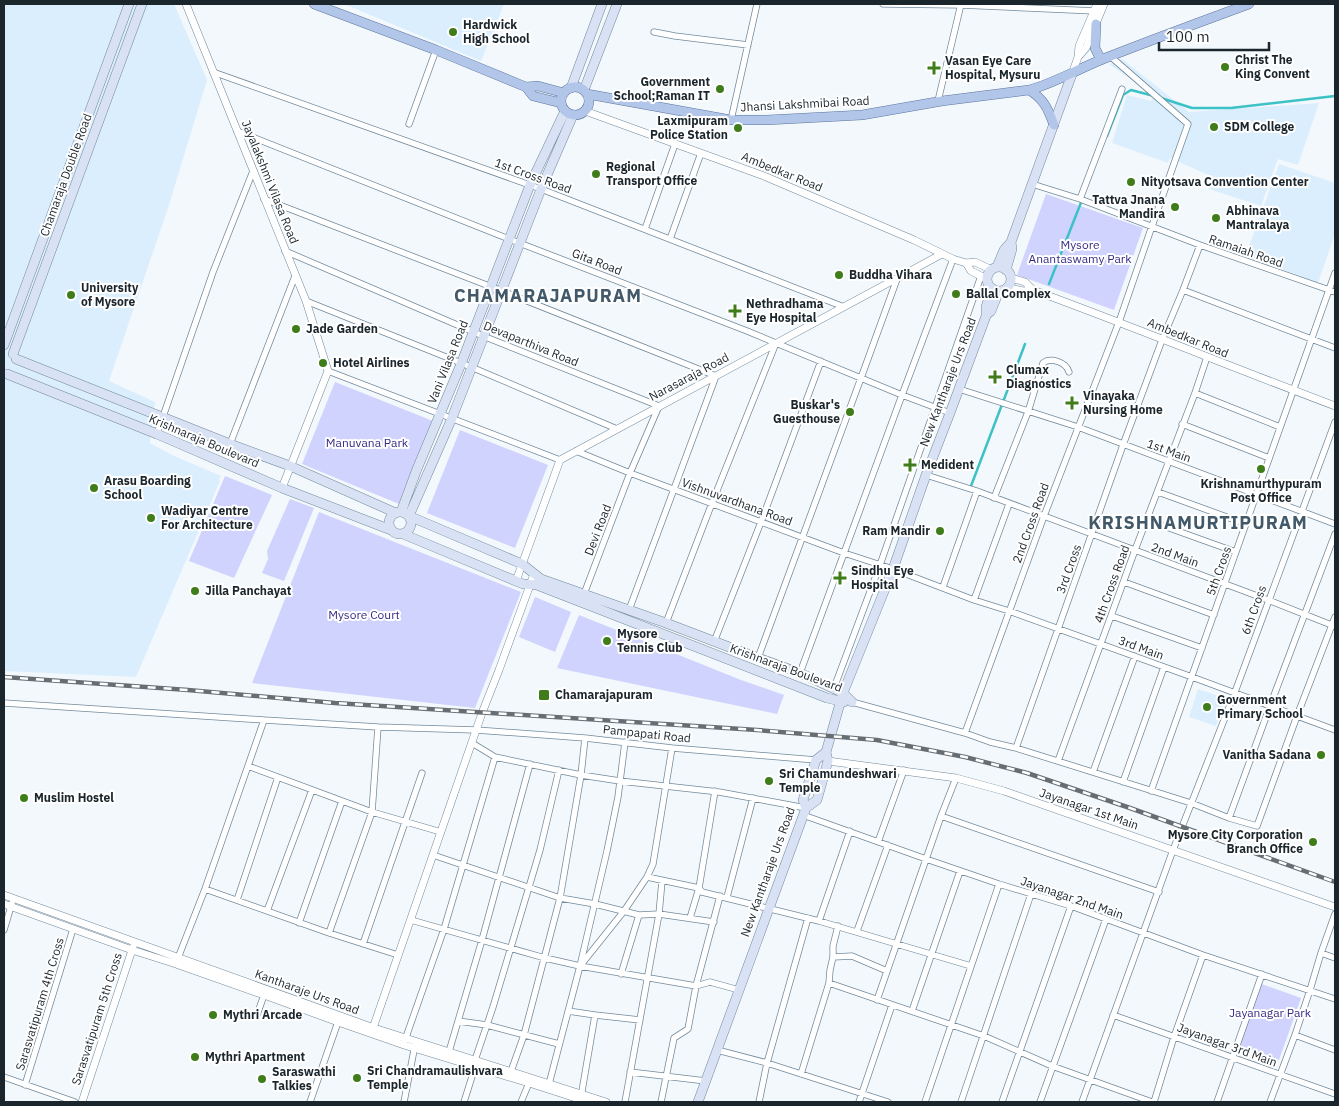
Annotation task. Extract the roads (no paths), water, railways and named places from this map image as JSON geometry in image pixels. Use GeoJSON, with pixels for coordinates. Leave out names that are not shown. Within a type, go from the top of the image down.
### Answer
{"type":"FeatureCollection","features":[{"type":"Feature","properties":{"kind":"main road","name":"Chamaraja Double Road"},"geometry":{"type":"LineString","coordinates":[[4,345],[129,4]]}},
{"type":"Feature","properties":{"kind":"main road","name":"Chamaraja Double Road"},"geometry":{"type":"LineString","coordinates":[[5,374],[16,367],[11,355],[142,4]]}},
{"type":"Feature","properties":{"kind":"main road"},"geometry":{"type":"LineString","coordinates":[[315,4],[436,50]]}},
{"type":"Feature","properties":{"kind":"main road","name":"Vani Vilasa Road"},"geometry":{"type":"LineString","coordinates":[[402,514],[452,418],[502,291],[541,189],[567,102],[602,4]]}},
{"type":"Feature","properties":{"kind":"main road"},"geometry":{"type":"LineString","coordinates":[[567,102],[582,114],[586,111],[589,103],[586,92],[617,4]]}},
{"type":"Feature","properties":{"kind":"main road","name":"Jhansi Lakshmibai Road"},"geometry":{"type":"LineString","coordinates":[[436,50],[526,87],[533,96],[567,102],[580,88],[586,92],[731,120],[862,115],[938,101],[1029,90],[1072,74],[1110,56],[1249,4]]}},
{"type":"Feature","properties":{"kind":"main road"},"geometry":{"type":"LineString","coordinates":[[1096,24],[1095,48],[1101,60]]}},
{"type":"Feature","properties":{"kind":"main road"},"geometry":{"type":"LineString","coordinates":[[999,289],[984,277],[1001,271],[1012,249],[1011,242],[1072,74]]}},
{"type":"Feature","properties":{"kind":"main road"},"geometry":{"type":"LineString","coordinates":[[1029,90],[1038,95],[1047,107],[1054,125]]}},
{"type":"Feature","properties":{"kind":"main road","name":"Vani Vilasa Road"},"geometry":{"type":"LineString","coordinates":[[402,514],[416,469],[461,364],[530,185],[567,102]]}},
{"type":"Feature","properties":{"kind":"main road","name":"New Kantharaje Urs Road"},"geometry":{"type":"LineString","coordinates":[[804,812],[816,800],[840,702],[839,691],[893,569],[986,316],[991,311],[999,289],[1010,283],[1001,271]]}},
{"type":"Feature","properties":{"kind":"main road","name":"Krishnaraja Boulevard"},"geometry":{"type":"LineString","coordinates":[[11,355],[230,444],[290,466],[522,564],[541,580],[666,623],[800,673],[839,691],[852,702]]}},
{"type":"Feature","properties":{"kind":"main road","name":"Krishnaraja Boulevard"},"geometry":{"type":"LineString","coordinates":[[5,374],[157,434],[282,488],[391,530]]}},
{"type":"Feature","properties":{"kind":"main road"},"geometry":{"type":"LineString","coordinates":[[402,514],[411,519],[411,527],[403,534],[391,530],[390,519],[392,516],[402,514]]}},
{"type":"Feature","properties":{"kind":"main road","name":"Krishnaraja Boulevard"},"geometry":{"type":"LineString","coordinates":[[403,534],[523,584],[537,585],[800,688],[840,702],[852,702]]}},
{"type":"Feature","properties":{"kind":"main road"},"geometry":{"type":"LineString","coordinates":[[816,760],[827,756]]}},
{"type":"Feature","properties":{"kind":"main road","name":"New Kantharaje Urs Road"},"geometry":{"type":"LineString","coordinates":[[698,1102],[804,812],[803,800],[816,760]]}},
{"type":"Feature","properties":{"kind":"street","name":"Jayalakshmi Vilasa Road"},"geometry":{"type":"LineString","coordinates":[[186,4],[306,301],[328,371]]}},
{"type":"Feature","properties":{"kind":"street"},"geometry":{"type":"LineString","coordinates":[[731,120],[757,4]]}},
{"type":"Feature","properties":{"kind":"street"},"geometry":{"type":"LineString","coordinates":[[883,4],[1096,8],[1079,46],[1078,57],[1072,74]]}},
{"type":"Feature","properties":{"kind":"street"},"geometry":{"type":"LineString","coordinates":[[938,101],[961,4]]}},
{"type":"Feature","properties":{"kind":"street"},"geometry":{"type":"LineString","coordinates":[[1078,57],[1086,48],[1104,4]]}},
{"type":"Feature","properties":{"kind":"street"},"geometry":{"type":"LineString","coordinates":[[654,32],[748,46]]}},
{"type":"Feature","properties":{"kind":"street"},"geometry":{"type":"LineString","coordinates":[[409,124],[436,50]]}},
{"type":"Feature","properties":{"kind":"street","name":"2nd Cross Road"},"geometry":{"type":"LineString","coordinates":[[965,733],[1044,516],[1119,322],[1188,124],[1110,56]]}},
{"type":"Feature","properties":{"kind":"street","name":"1st Cross Road"},"geometry":{"type":"LineString","coordinates":[[213,72],[541,189],[844,307]]}},
{"type":"Feature","properties":{"kind":"street"},"geometry":{"type":"LineString","coordinates":[[1080,199],[1122,89]]}},
{"type":"Feature","properties":{"kind":"street","name":"Ambedkar Road"},"geometry":{"type":"LineString","coordinates":[[586,111],[764,176],[914,240],[953,259],[966,263],[975,262],[1001,271],[1025,282],[1033,290],[1335,406]]}},
{"type":"Feature","properties":{"kind":"street","name":"Gita Road"},"geometry":{"type":"LineString","coordinates":[[237,131],[738,327],[950,413]]}},
{"type":"Feature","properties":{"kind":"street"},"geometry":{"type":"LineString","coordinates":[[645,229],[675,144]]}},
{"type":"Feature","properties":{"kind":"street"},"geometry":{"type":"LineString","coordinates":[[670,239],[701,153]]}},
{"type":"Feature","properties":{"kind":"street"},"geometry":{"type":"LineString","coordinates":[[157,434],[213,272],[253,171]]}},
{"type":"Feature","properties":{"kind":"street","name":"Ramaiah Road"},"geometry":{"type":"LineString","coordinates":[[1032,184],[1092,203],[1200,245],[1332,291]]}},
{"type":"Feature","properties":{"kind":"street"},"geometry":{"type":"LineString","coordinates":[[264,199],[716,376],[629,610]]}},
{"type":"Feature","properties":{"kind":"street","name":"3rd Cross"},"geometry":{"type":"LineString","coordinates":[[1016,748],[1123,445],[1200,245]]}},
{"type":"Feature","properties":{"kind":"street","name":"Devaparthiva Road"},"geometry":{"type":"LineString","coordinates":[[285,251],[483,336],[659,406]]}},
{"type":"Feature","properties":{"kind":"street","name":"Narasaraja Road"},"geometry":{"type":"LineString","coordinates":[[560,460],[942,254]]}},
{"type":"Feature","properties":{"kind":"street"},"geometry":{"type":"LineString","coordinates":[[800,673],[953,259]]}},
{"type":"Feature","properties":{"kind":"street","name":"Ambedkar Road"},"geometry":{"type":"LineString","coordinates":[[966,263],[971,271],[984,277]]}},
{"type":"Feature","properties":{"kind":"street","name":"5th Cross"},"geometry":{"type":"LineString","coordinates":[[1151,791],[1280,427],[1332,291],[1335,273]]}},
{"type":"Feature","properties":{"kind":"street"},"geometry":{"type":"LineString","coordinates":[[230,444],[295,276]]}},
{"type":"Feature","properties":{"kind":"street"},"geometry":{"type":"LineString","coordinates":[[839,691],[880,565],[935,407],[984,277]]}},
{"type":"Feature","properties":{"kind":"street"},"geometry":{"type":"LineString","coordinates":[[758,658],[897,279]]}},
{"type":"Feature","properties":{"kind":"street","name":"Ambedkar Road"},"geometry":{"type":"LineString","coordinates":[[999,289],[1023,292],[1033,290]]}},
{"type":"Feature","properties":{"kind":"street"},"geometry":{"type":"LineString","coordinates":[[1183,290],[1335,348]]}},
{"type":"Feature","properties":{"kind":"street"},"geometry":{"type":"LineString","coordinates":[[306,301],[617,429]]}},
{"type":"Feature","properties":{"kind":"street"},"geometry":{"type":"LineString","coordinates":[[666,623],[776,343]]}},
{"type":"Feature","properties":{"kind":"street","name":"4th Cross Road"},"geometry":{"type":"LineString","coordinates":[[1058,761],[1207,357]]}},
{"type":"Feature","properties":{"kind":"street"},"geometry":{"type":"LineString","coordinates":[[994,498],[1028,412],[1042,363],[1046,360],[1053,360],[1066,365],[1069,372]]}},
{"type":"Feature","properties":{"kind":"street"},"geometry":{"type":"LineString","coordinates":[[714,642],[761,522],[820,361]]}},
{"type":"Feature","properties":{"kind":"street"},"geometry":{"type":"LineString","coordinates":[[282,488],[328,371],[560,460],[516,581]]}},
{"type":"Feature","properties":{"kind":"street","name":"1st Main"},"geometry":{"type":"LineString","coordinates":[[958,389],[1078,427],[1335,524]]}},
{"type":"Feature","properties":{"kind":"street"},"geometry":{"type":"LineString","coordinates":[[1195,393],[1280,427]]}},
{"type":"Feature","properties":{"kind":"street","name":"Devi Road"},"geometry":{"type":"LineString","coordinates":[[584,594],[630,473],[659,406]]}},
{"type":"Feature","properties":{"kind":"street","name":"6th Cross"},"geometry":{"type":"LineString","coordinates":[[1082,1102],[1173,850],[1235,692],[1335,422]]}},
{"type":"Feature","properties":{"kind":"street"},"geometry":{"type":"LineString","coordinates":[[1182,424],[1269,458]]}},
{"type":"Feature","properties":{"kind":"street","name":"Vishnuvardhana Road"},"geometry":{"type":"LineString","coordinates":[[576,451],[674,490],[844,553],[893,569]]}},
{"type":"Feature","properties":{"kind":"street","name":"2nd Main"},"geometry":{"type":"LineString","coordinates":[[926,475],[977,491],[1334,626]]}},
{"type":"Feature","properties":{"kind":"street"},"geometry":{"type":"LineString","coordinates":[[943,588],[977,491]]}},
{"type":"Feature","properties":{"kind":"street"},"geometry":{"type":"LineString","coordinates":[[1158,492],[1246,524]]}},
{"type":"Feature","properties":{"kind":"street"},"geometry":{"type":"LineString","coordinates":[[974,600],[1009,504]]}},
{"type":"Feature","properties":{"kind":"street"},"geometry":{"type":"LineString","coordinates":[[1147,520],[1236,552]]}},
{"type":"Feature","properties":{"kind":"street"},"geometry":{"type":"LineString","coordinates":[[1229,818],[1335,534]]}},
{"type":"Feature","properties":{"kind":"street","name":"3rd Main"},"geometry":{"type":"LineString","coordinates":[[893,569],[974,600],[1192,676],[1335,730]]}},
{"type":"Feature","properties":{"kind":"street"},"geometry":{"type":"LineString","coordinates":[[372,1031],[476,730],[534,574]]}},
{"type":"Feature","properties":{"kind":"street"},"geometry":{"type":"LineString","coordinates":[[1124,582],[1214,615]]}},
{"type":"Feature","properties":{"kind":"street"},"geometry":{"type":"LineString","coordinates":[[1112,616],[1202,648]]}},
{"type":"Feature","properties":{"kind":"street"},"geometry":{"type":"LineString","coordinates":[[852,702],[1016,748],[1191,803],[1229,818],[1257,826],[1297,716],[1334,626],[1335,617]]}},
{"type":"Feature","properties":{"kind":"street"},"geometry":{"type":"LineString","coordinates":[[1093,772],[1135,656]]}},
{"type":"Feature","properties":{"kind":"street"},"geometry":{"type":"LineString","coordinates":[[1123,782],[1164,667]]}},
{"type":"Feature","properties":{"kind":"street","name":"Pampapati Road"},"geometry":{"type":"LineString","coordinates":[[4,703],[378,727],[476,730],[585,738],[672,748],[816,760]]}},
{"type":"Feature","properties":{"kind":"street"},"geometry":{"type":"LineString","coordinates":[[178,958],[205,889],[264,720]]}},
{"type":"Feature","properties":{"kind":"street"},"geometry":{"type":"LineString","coordinates":[[329,933],[372,812],[378,727]]}},
{"type":"Feature","properties":{"kind":"street"},"geometry":{"type":"LineString","coordinates":[[510,1075],[524,1035],[560,898],[585,738]]}},
{"type":"Feature","properties":{"kind":"street"},"geometry":{"type":"LineString","coordinates":[[547,1086],[595,904],[618,798],[625,742]]}},
{"type":"Feature","properties":{"kind":"street","name":"Jayanagar 2nd Main"},"geometry":{"type":"LineString","coordinates":[[472,744],[496,757],[559,770],[620,781],[716,791],[753,798],[804,812],[878,842],[960,871],[1070,906],[1143,934],[1335,999]]}},
{"type":"Feature","properties":{"kind":"street"},"geometry":{"type":"LineString","coordinates":[[580,966],[624,911],[653,864],[672,748]]}},
{"type":"Feature","properties":{"kind":"street","name":"Jayanagar 1st Main"},"geometry":{"type":"LineString","coordinates":[[827,756],[956,778],[1004,792],[1335,907]]}},
{"type":"Feature","properties":{"kind":"street"},"geometry":{"type":"LineString","coordinates":[[404,1042],[444,929],[496,757]]}},
{"type":"Feature","properties":{"kind":"street"},"geometry":{"type":"LineString","coordinates":[[448,1055],[482,940],[530,764]]}},
{"type":"Feature","properties":{"kind":"street"},"geometry":{"type":"LineString","coordinates":[[248,766],[372,812],[441,832]]}},
{"type":"Feature","properties":{"kind":"street"},"geometry":{"type":"LineString","coordinates":[[464,1102],[540,850],[559,770]]}},
{"type":"Feature","properties":{"kind":"street"},"geometry":{"type":"LineString","coordinates":[[878,842],[904,770]]}},
{"type":"Feature","properties":{"kind":"street"},"geometry":{"type":"LineString","coordinates":[[363,944],[422,772]]}},
{"type":"Feature","properties":{"kind":"street"},"geometry":{"type":"LineString","coordinates":[[237,900],[278,777]]}},
{"type":"Feature","properties":{"kind":"street"},"geometry":{"type":"LineString","coordinates":[[877,1000],[956,778]]}},
{"type":"Feature","properties":{"kind":"street"},"geometry":{"type":"LineString","coordinates":[[267,911],[312,790]]}},
{"type":"Feature","properties":{"kind":"street"},"geometry":{"type":"LineString","coordinates":[[690,918],[699,888],[716,791]]}},
{"type":"Feature","properties":{"kind":"street"},"geometry":{"type":"LineString","coordinates":[[661,1102],[674,1038],[688,1029],[696,986],[714,922],[724,897],[753,798]]}},
{"type":"Feature","properties":{"kind":"street"},"geometry":{"type":"LineString","coordinates":[[299,923],[342,801]]}},
{"type":"Feature","properties":{"kind":"street"},"geometry":{"type":"LineString","coordinates":[[941,816],[1159,892]]}},
{"type":"Feature","properties":{"kind":"street"},"geometry":{"type":"LineString","coordinates":[[819,921],[850,831]]}},
{"type":"Feature","properties":{"kind":"street"},"geometry":{"type":"LineString","coordinates":[[857,932],[888,845]]}},
{"type":"Feature","properties":{"kind":"street"},"geometry":{"type":"LineString","coordinates":[[434,855],[560,898],[639,915],[659,914],[714,922]]}},
{"type":"Feature","properties":{"kind":"street"},"geometry":{"type":"LineString","coordinates":[[912,1012],[960,871]]}},
{"type":"Feature","properties":{"kind":"street"},"geometry":{"type":"LineString","coordinates":[[646,877],[699,888],[702,892],[838,926],[971,966]]}},
{"type":"Feature","properties":{"kind":"street"},"geometry":{"type":"LineString","coordinates":[[625,1102],[659,914],[662,881]]}},
{"type":"Feature","properties":{"kind":"street"},"geometry":{"type":"LineString","coordinates":[[925,1102],[998,884]]}},
{"type":"Feature","properties":{"kind":"street"},"geometry":{"type":"LineString","coordinates":[[205,889],[299,923],[398,955]]}},
{"type":"Feature","properties":{"kind":"street"},"geometry":{"type":"LineString","coordinates":[[961,1102],[1031,894]]}},
{"type":"Feature","properties":{"kind":"street","name":"Kantharaje Urs Road"},"geometry":{"type":"LineString","coordinates":[[4,895],[256,985],[372,1031],[583,1099],[606,1102]]}},
{"type":"Feature","properties":{"kind":"street"},"geometry":{"type":"LineString","coordinates":[[4,930],[7,905],[14,899]]}},
{"type":"Feature","properties":{"kind":"street","name":"Kantharaje Urs Road"},"geometry":{"type":"LineString","coordinates":[[7,905],[338,1022],[372,1031]]}},
{"type":"Feature","properties":{"kind":"street"},"geometry":{"type":"LineString","coordinates":[[1002,1102],[1070,906]]}},
{"type":"Feature","properties":{"kind":"street"},"geometry":{"type":"LineString","coordinates":[[1270,1102],[1295,1035],[1335,914]]}},
{"type":"Feature","properties":{"kind":"street"},"geometry":{"type":"LineString","coordinates":[[621,974],[639,915]]}},
{"type":"Feature","properties":{"kind":"street"},"geometry":{"type":"LineString","coordinates":[[759,1102],[767,1063],[808,918]]}},
{"type":"Feature","properties":{"kind":"street"},"geometry":{"type":"LineString","coordinates":[[1040,1102],[1106,919]]}},
{"type":"Feature","properties":{"kind":"street"},"geometry":{"type":"LineString","coordinates":[[411,920],[544,958],[580,966],[696,986],[710,982],[739,990]]}},
{"type":"Feature","properties":{"kind":"street"},"geometry":{"type":"LineString","coordinates":[[801,1074],[829,983],[833,946],[838,926]]}},
{"type":"Feature","properties":{"kind":"street","name":"Sarasvatipuram 4th Cross"},"geometry":{"type":"LineString","coordinates":[[25,1085],[74,929]]}},
{"type":"Feature","properties":{"kind":"street","name":"Sarasvatipuram 5th Cross"},"geometry":{"type":"LineString","coordinates":[[82,1102],[134,942]]}},
{"type":"Feature","properties":{"kind":"street"},"geometry":{"type":"LineString","coordinates":[[1321,953],[1335,958]]}},
{"type":"Feature","properties":{"kind":"street"},"geometry":{"type":"LineString","coordinates":[[829,983],[984,1036],[1052,1066],[1153,1102],[1203,955]]}},
{"type":"Feature","properties":{"kind":"street"},"geometry":{"type":"LineString","coordinates":[[833,957],[852,956],[887,970]]}},
{"type":"Feature","properties":{"kind":"street"},"geometry":{"type":"LineString","coordinates":[[1217,1102],[1262,974]]}},
{"type":"Feature","properties":{"kind":"street"},"geometry":{"type":"LineString","coordinates":[[257,1015],[264,995]]}},
{"type":"Feature","properties":{"kind":"street"},"geometry":{"type":"LineString","coordinates":[[858,1102],[892,1005]]}},
{"type":"Feature","properties":{"kind":"street"},"geometry":{"type":"LineString","coordinates":[[568,1010],[640,1020]]}},
{"type":"Feature","properties":{"kind":"street"},"geometry":{"type":"LineString","coordinates":[[583,1099],[594,1015]]}},
{"type":"Feature","properties":{"kind":"street","name":"Jayanagar 3rd Main"},"geometry":{"type":"LineString","coordinates":[[1113,1015],[1335,1094]]}},
{"type":"Feature","properties":{"kind":"street"},"geometry":{"type":"LineString","coordinates":[[458,1021],[487,1025],[559,1044]]}},
{"type":"Feature","properties":{"kind":"street"},"geometry":{"type":"LineString","coordinates":[[310,1102],[338,1022]]}},
{"type":"Feature","properties":{"kind":"street"},"geometry":{"type":"LineString","coordinates":[[1295,1035],[1335,1050]]}},
{"type":"Feature","properties":{"kind":"street"},"geometry":{"type":"LineString","coordinates":[[404,1102],[415,1045]]}},
{"type":"Feature","properties":{"kind":"street"},"geometry":{"type":"LineString","coordinates":[[717,1050],[767,1063],[888,1102]]}},
{"type":"Feature","properties":{"kind":"street"},"geometry":{"type":"LineString","coordinates":[[630,1072],[706,1082]]}},
{"type":"Feature","properties":{"kind":"street","name":"Kantharaje Urs Road"},"geometry":{"type":"LineString","coordinates":[[510,1075],[529,1083],[547,1086]]}},
{"type":"Feature","properties":{"kind":"street"},"geometry":{"type":"LineString","coordinates":[[4,1077],[75,1102]]}},
{"type":"Feature","properties":{"kind":"street"},"geometry":{"type":"LineString","coordinates":[[521,1102],[529,1083]]}},
{"type":"Feature","properties":{"kind":"waterway"},"geometry":{"type":"LineString","coordinates":[[1107,136],[1123,95],[1131,90],[1154,96]]}},
{"type":"Feature","properties":{"kind":"waterway"},"geometry":{"type":"LineString","coordinates":[[1161,98],[1192,108],[1231,108],[1335,96]]}},
{"type":"Feature","properties":{"kind":"waterway"},"geometry":{"type":"LineString","coordinates":[[1049,284],[1082,200]]}},
{"type":"Feature","properties":{"kind":"waterway"},"geometry":{"type":"LineString","coordinates":[[971,486],[1025,344]]}},
{"type":"Feature","properties":{"kind":"railway"},"geometry":{"type":"LineString","coordinates":[[4,677],[335,703],[757,730],[877,740],[965,757],[1027,773],[1335,882]]}},
{"type":"Feature","properties":{"kind":"place","name":"Hardwick High School"},"geometry":{"type":"Point","coordinates":[453,32]}},
{"type":"Feature","properties":{"kind":"place","name":"Christ The King Convent"},"geometry":{"type":"Point","coordinates":[1225,67]}},
{"type":"Feature","properties":{"kind":"place","name":"Vasan Eye Care Hospital, Mysuru"},"geometry":{"type":"Point","coordinates":[934,68]}},
{"type":"Feature","properties":{"kind":"place","name":"Government School;Raman IT"},"geometry":{"type":"Point","coordinates":[720,89]}},
{"type":"Feature","properties":{"kind":"place","name":"SDM College"},"geometry":{"type":"Point","coordinates":[1214,127]}},
{"type":"Feature","properties":{"kind":"place","name":"Laxmipuram Police Station"},"geometry":{"type":"Point","coordinates":[738,128]}},
{"type":"Feature","properties":{"kind":"place","name":"Regional Transport Office"},"geometry":{"type":"Point","coordinates":[596,174]}},
{"type":"Feature","properties":{"kind":"place","name":"Nityotsava Convention Center"},"geometry":{"type":"Point","coordinates":[1131,182]}},
{"type":"Feature","properties":{"kind":"place","name":"Tattva Jnana Mandira"},"geometry":{"type":"Point","coordinates":[1175,207]}},
{"type":"Feature","properties":{"kind":"place","name":"Abhinava Mantralaya"},"geometry":{"type":"Point","coordinates":[1216,218]}},
{"type":"Feature","properties":{"kind":"place","name":"Buddha Vihara"},"geometry":{"type":"Point","coordinates":[839,275]}},
{"type":"Feature","properties":{"kind":"place","name":"Ballal Complex"},"geometry":{"type":"Point","coordinates":[956,294]}},
{"type":"Feature","properties":{"kind":"place","name":"University of Mysore"},"geometry":{"type":"Point","coordinates":[71,295]}},
{"type":"Feature","properties":{"kind":"place","name":"Nethradhama Eye Hospital"},"geometry":{"type":"Point","coordinates":[735,311]}},
{"type":"Feature","properties":{"kind":"place","name":"Jade Garden"},"geometry":{"type":"Point","coordinates":[296,329]}},
{"type":"Feature","properties":{"kind":"place","name":"Hotel Airlines"},"geometry":{"type":"Point","coordinates":[323,363]}},
{"type":"Feature","properties":{"kind":"place","name":"Clumax Diagnostics"},"geometry":{"type":"Point","coordinates":[995,377]}},
{"type":"Feature","properties":{"kind":"place","name":"Vinayaka Nursing Home"},"geometry":{"type":"Point","coordinates":[1072,403]}},
{"type":"Feature","properties":{"kind":"place","name":"Buskar's Guesthouse"},"geometry":{"type":"Point","coordinates":[850,412]}},
{"type":"Feature","properties":{"kind":"place","name":"Medident"},"geometry":{"type":"Point","coordinates":[910,465]}},
{"type":"Feature","properties":{"kind":"place","name":"Krishnamurthypuram Post Office"},"geometry":{"type":"Point","coordinates":[1261,469]}},
{"type":"Feature","properties":{"kind":"place","name":"Arasu Boarding School"},"geometry":{"type":"Point","coordinates":[94,488]}},
{"type":"Feature","properties":{"kind":"place","name":"Wadiyar Centre For Architecture"},"geometry":{"type":"Point","coordinates":[151,518]}},
{"type":"Feature","properties":{"kind":"place","name":"Ram Mandir"},"geometry":{"type":"Point","coordinates":[940,531]}},
{"type":"Feature","properties":{"kind":"place","name":"Sindhu Eye Hospital"},"geometry":{"type":"Point","coordinates":[840,578]}},
{"type":"Feature","properties":{"kind":"place","name":"Jilla Panchayat"},"geometry":{"type":"Point","coordinates":[195,591]}},
{"type":"Feature","properties":{"kind":"place","name":"Mysore Tennis Club"},"geometry":{"type":"Point","coordinates":[607,641]}},
{"type":"Feature","properties":{"kind":"place","name":"Chamarajapuram"},"geometry":{"type":"Point","coordinates":[544,695]}},
{"type":"Feature","properties":{"kind":"place","name":"Government Primary School"},"geometry":{"type":"Point","coordinates":[1207,707]}},
{"type":"Feature","properties":{"kind":"place","name":"Vanitha Sadana"},"geometry":{"type":"Point","coordinates":[1321,755]}},
{"type":"Feature","properties":{"kind":"place","name":"Sri Chamundeshwari Temple"},"geometry":{"type":"Point","coordinates":[769,781]}},
{"type":"Feature","properties":{"kind":"place","name":"Muslim Hostel"},"geometry":{"type":"Point","coordinates":[24,798]}},
{"type":"Feature","properties":{"kind":"place","name":"Mysore City Corporation Branch Office"},"geometry":{"type":"Point","coordinates":[1313,842]}},
{"type":"Feature","properties":{"kind":"place","name":"Mythri Arcade"},"geometry":{"type":"Point","coordinates":[213,1015]}},
{"type":"Feature","properties":{"kind":"place","name":"Mythri Apartment"},"geometry":{"type":"Point","coordinates":[195,1057]}},
{"type":"Feature","properties":{"kind":"place","name":"Sri Chandramaulishvara Temple"},"geometry":{"type":"Point","coordinates":[357,1078]}},
{"type":"Feature","properties":{"kind":"place","name":"Saraswathi Talkies"},"geometry":{"type":"Point","coordinates":[262,1079]}},
{"type":"Feature","properties":{"kind":"district","name":"CHAMARAJAPURAM"},"geometry":{"type":"Point","coordinates":[548,296]}},
{"type":"Feature","properties":{"kind":"district","name":"KRISHNAMURTIPURAM"},"geometry":{"type":"Point","coordinates":[1198,523]}},
{"type":"Feature","properties":{"kind":"park label","name":"Mysore Anantaswamy Park"},"geometry":{"type":"Point","coordinates":[1080,252]}},
{"type":"Feature","properties":{"kind":"park label","name":"Manuvana Park"},"geometry":{"type":"Point","coordinates":[367,443]}},
{"type":"Feature","properties":{"kind":"park label","name":"Mysore Court"},"geometry":{"type":"Point","coordinates":[364,615]}},
{"type":"Feature","properties":{"kind":"park label","name":"Jayanagar Park"},"geometry":{"type":"Point","coordinates":[1270,1013]}}]}
